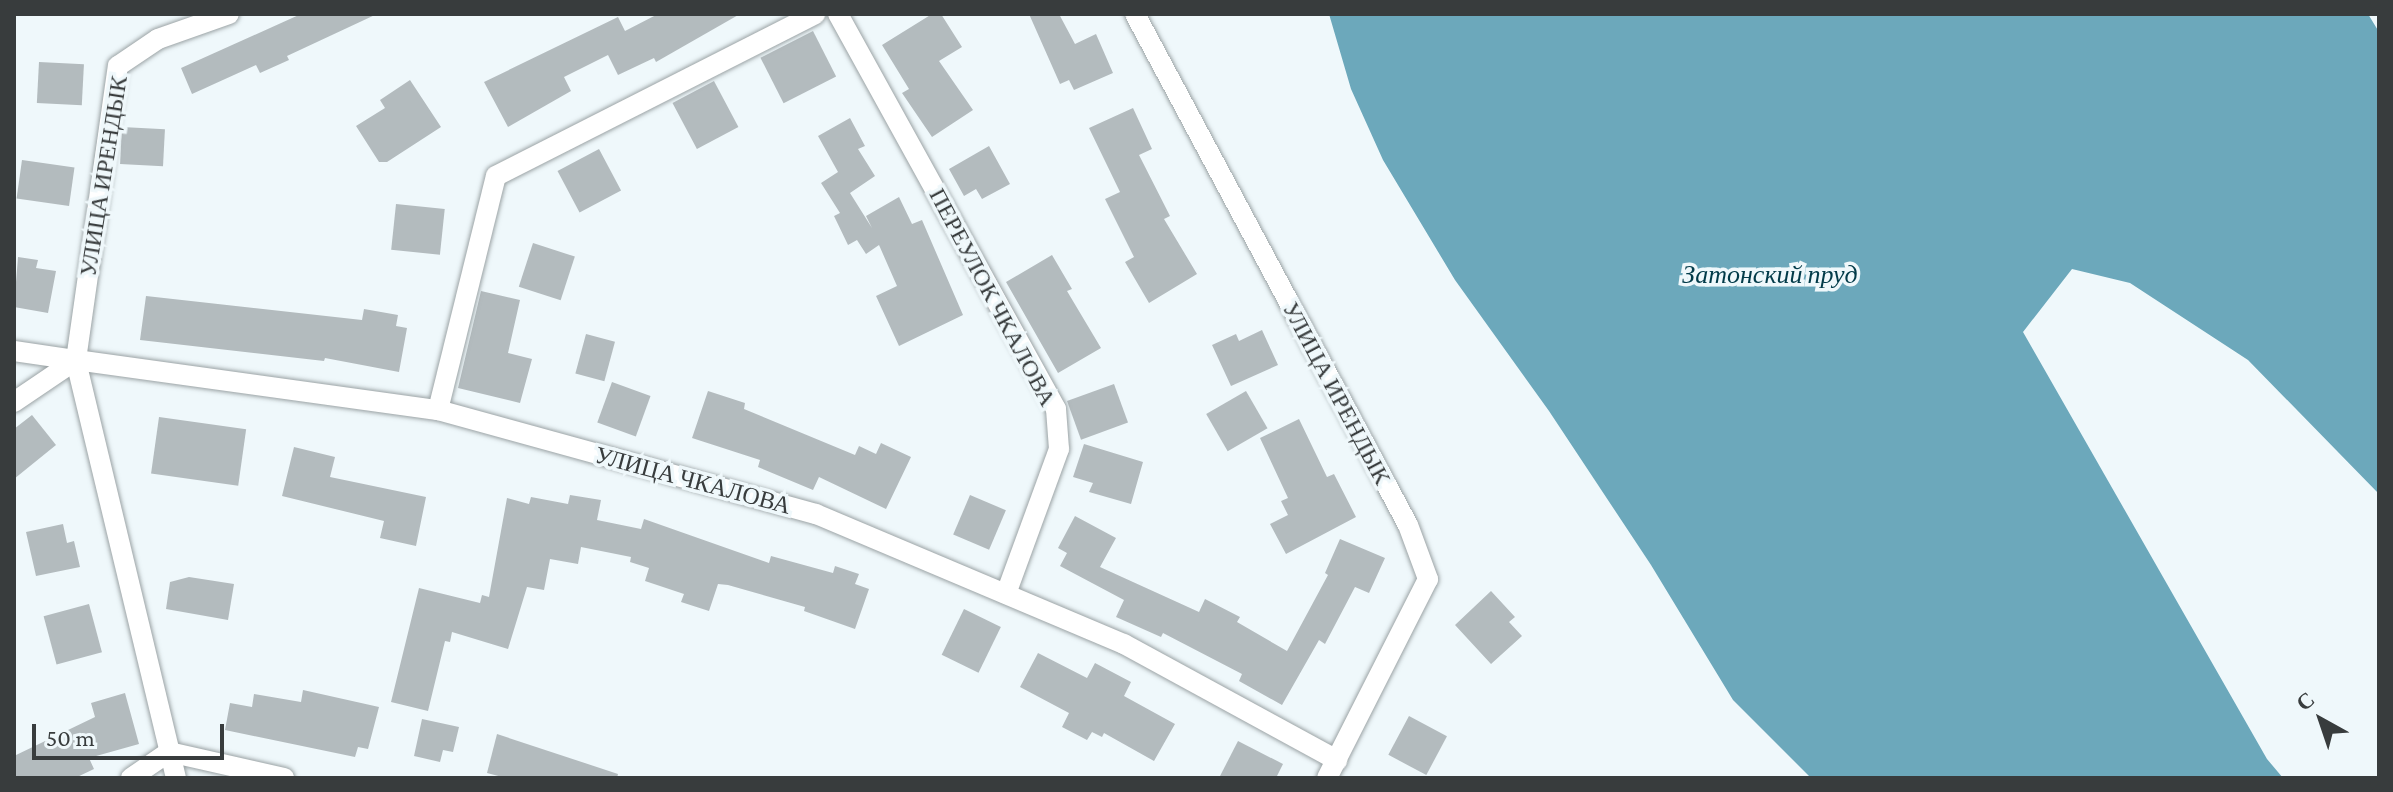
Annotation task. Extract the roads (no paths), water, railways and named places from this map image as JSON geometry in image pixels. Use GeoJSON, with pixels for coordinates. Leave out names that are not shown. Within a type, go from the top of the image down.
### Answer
{"type":"FeatureCollection","features":[{"type":"Feature","properties":{"kind":"street","name":"УЛИЦА ИРЕНДЫК"},"geometry":{"type":"LineString","coordinates":[[76,360],[118,66],[158,39],[229,14]]}},
{"type":"Feature","properties":{"kind":"street"},"geometry":{"type":"LineString","coordinates":[[438,410],[496,176],[815,14]]}},
{"type":"Feature","properties":{"kind":"street","name":"ПЕРЕУЛОК ЧКАЛОВА"},"geometry":{"type":"LineString","coordinates":[[838,14],[1056,409],[1059,449],[1006,594]]}},
{"type":"Feature","properties":{"kind":"street","name":"УЛИЦА ИРЕНДЫК"},"geometry":{"type":"LineString","coordinates":[[1135,14],[1408,525],[1428,579],[1332,769]]}},
{"type":"Feature","properties":{"kind":"street","name":"УЛИЦА ЧКАЛОВА"},"geometry":{"type":"LineString","coordinates":[[14,351],[438,410],[816,514],[1124,644],[1332,769]]}},
{"type":"Feature","properties":{"kind":"street"},"geometry":{"type":"LineString","coordinates":[[14,402],[76,360],[176,778]]}},
{"type":"Feature","properties":{"kind":"street"},"geometry":{"type":"LineString","coordinates":[[131,778],[169,752],[284,778]]}},
{"type":"Feature","properties":{"kind":"water","name":"Затонский пруд"},"geometry":{"type":"Polygon","coordinates":[[[1329,14],[2368,14],[2379,32],[2379,494],[2248,360],[2130,283],[2072,269],[2023,332],[2267,759],[2283,778],[1811,778],[1733,700],[1651,565],[1549,411],[1455,280],[1383,160],[1351,89],[1329,14]]]}}]}
